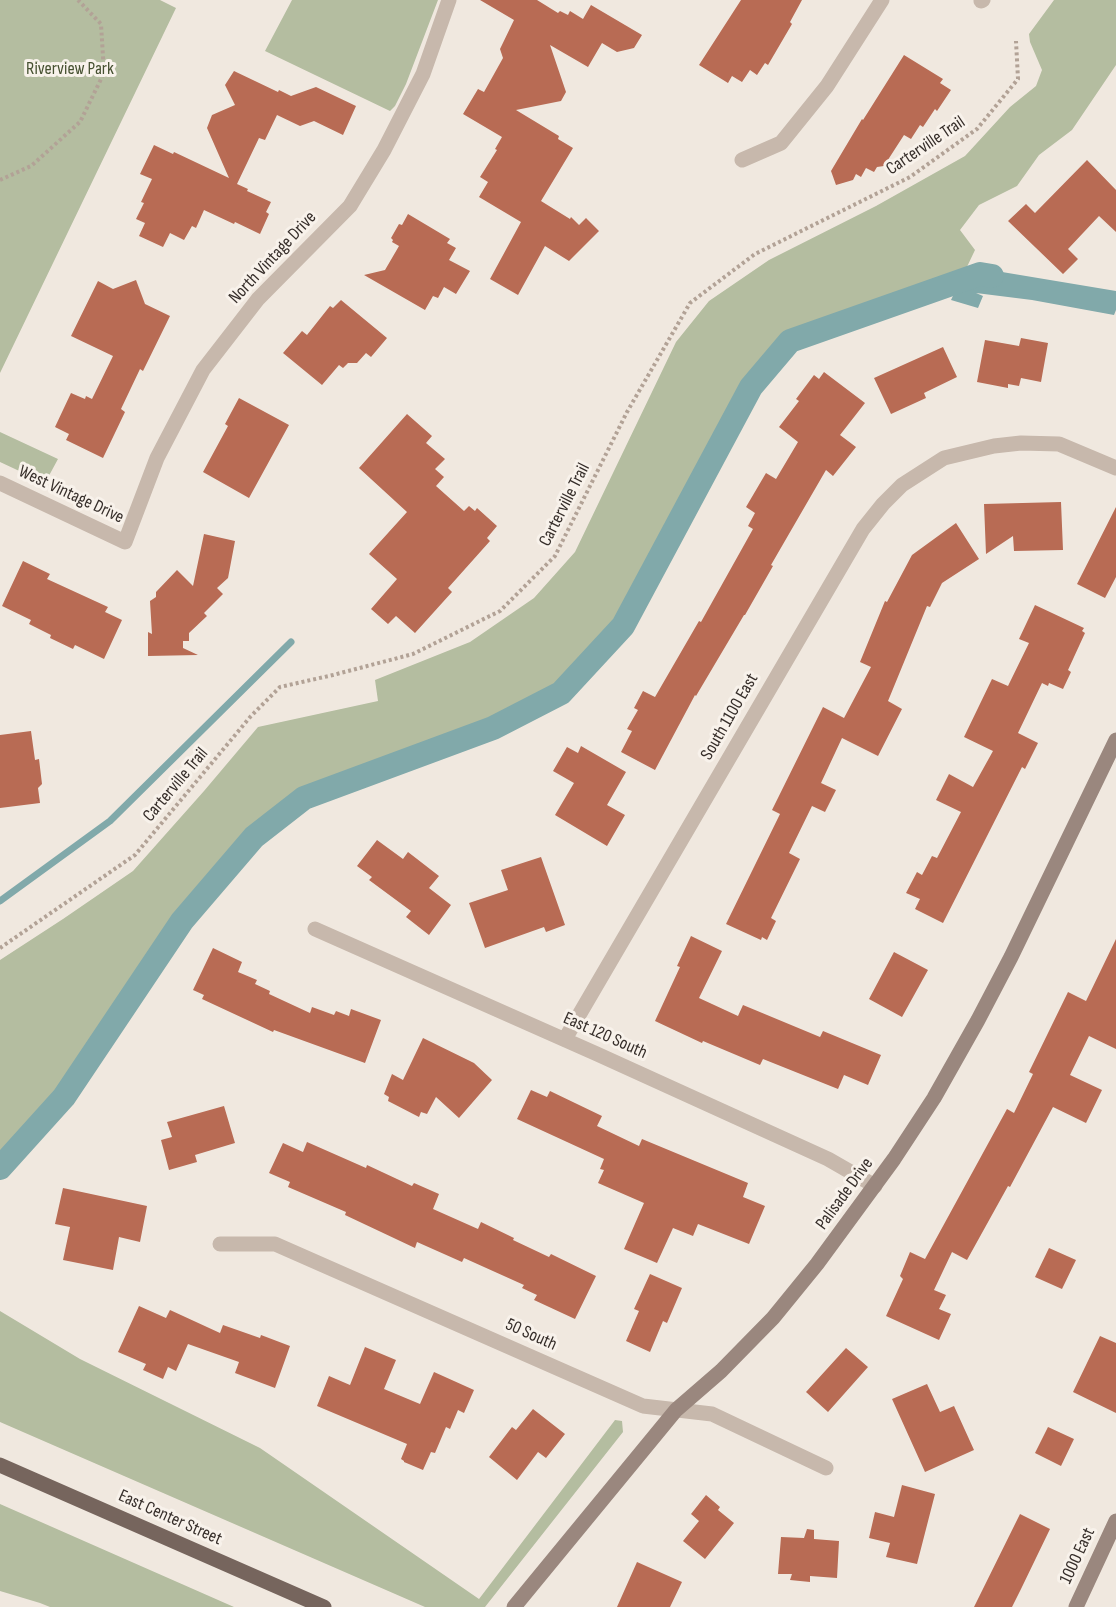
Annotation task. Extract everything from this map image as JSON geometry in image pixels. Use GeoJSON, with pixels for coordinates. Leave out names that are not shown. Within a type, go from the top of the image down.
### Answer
{"type":"FeatureCollection","features":[{"type":"Feature","properties":{"kind":"main road","name":"East Center Street"},"geometry":{"type":"LineString","coordinates":[[0,1465],[324,1607]]}},
{"type":"Feature","properties":{"kind":"street","name":"North Vintage Drive"},"geometry":{"type":"LineString","coordinates":[[125,542],[157,458],[203,370],[258,299],[350,206],[384,150],[423,74],[449,0]]}},
{"type":"Feature","properties":{"kind":"street"},"geometry":{"type":"LineString","coordinates":[[742,160],[781,142],[827,86],[882,0]]}},
{"type":"Feature","properties":{"kind":"street","name":"South 1100 East"},"geometry":{"type":"LineString","coordinates":[[565,1039],[863,528],[882,504],[902,485],[944,458],[994,446],[1022,443],[1059,444],[1116,468]]}},
{"type":"Feature","properties":{"kind":"street","name":"West Vintage Drive"},"geometry":{"type":"LineString","coordinates":[[0,483],[125,542]]}},
{"type":"Feature","properties":{"kind":"street","name":"Palisade Drive"},"geometry":{"type":"LineString","coordinates":[[514,1607],[676,1410],[721,1371],[773,1318],[817,1264],[900,1151],[978,1020],[1116,740]]}},
{"type":"Feature","properties":{"kind":"street","name":"East 120 South"},"geometry":{"type":"LineString","coordinates":[[315,929],[565,1039],[828,1159],[875,1186]]}},
{"type":"Feature","properties":{"kind":"street","name":"50 South"},"geometry":{"type":"LineString","coordinates":[[220,1244],[275,1244],[643,1406],[712,1414],[826,1468]]}},
{"type":"Feature","properties":{"kind":"street","name":"1000 East"},"geometry":{"type":"LineString","coordinates":[[1076,1607],[1116,1521]]}},
{"type":"Feature","properties":{"kind":"path"},"geometry":{"type":"LineString","coordinates":[[0,180],[31,166],[80,122],[104,73],[101,24],[78,0]]}},
{"type":"Feature","properties":{"kind":"path","name":"Carterville Trail"},"geometry":{"type":"LineString","coordinates":[[0,948],[135,855],[251,716],[280,687],[413,654],[500,611],[555,556],[627,412],[690,303],[755,254],[910,177],[977,129],[1018,80],[1016,41]]}},
{"type":"Feature","properties":{"kind":"green space","name":"Riverview Park"},"geometry":{"type":"Polygon","coordinates":[[[0,0],[160,0],[176,8],[0,373],[0,0]]]}},
{"type":"Feature","properties":{"kind":"green space"},"geometry":{"type":"Polygon","coordinates":[[[292,0],[438,0],[406,84],[390,111],[265,51],[292,0]]]}},
{"type":"Feature","properties":{"kind":"green space"},"geometry":{"type":"Polygon","coordinates":[[[1054,0],[1116,0],[1116,65],[1072,130],[1039,155],[1017,186],[979,205],[960,230],[975,250],[965,271],[808,327],[762,362],[618,620],[562,682],[517,710],[405,755],[298,794],[232,854],[132,984],[60,1094],[0,1155],[0,960],[133,871],[258,727],[378,701],[375,680],[470,642],[534,598],[575,552],[676,342],[709,301],[769,260],[876,206],[965,156],[1010,107],[1036,86],[1042,70],[1029,34],[1054,0]]]}},
{"type":"Feature","properties":{"kind":"green space"},"geometry":{"type":"Polygon","coordinates":[[[0,432],[58,459],[45,483],[0,462],[0,432]]]}},
{"type":"Feature","properties":{"kind":"green space"},"geometry":{"type":"Polygon","coordinates":[[[0,1311],[80,1359],[260,1448],[479,1599],[615,1420],[622,1421],[623,1432],[485,1607],[425,1607],[0,1422],[0,1311]]]}},
{"type":"Feature","properties":{"kind":"green space"},"geometry":{"type":"Polygon","coordinates":[[[0,1504],[234,1607],[50,1607],[0,1591],[0,1504]]]}},
{"type":"Feature","properties":{"kind":"water"},"geometry":{"type":"Polygon","coordinates":[[[990,270],[1116,291],[1116,310],[1114,315],[1032,300],[976,293],[983,296],[978,308],[951,300],[965,271],[990,270]]]}},
{"type":"Feature","properties":{"kind":"building"},"geometry":{"type":"Polygon","coordinates":[[[480,0],[537,0],[558,13],[560,11],[568,15],[570,11],[583,19],[591,5],[642,35],[634,48],[617,52],[602,43],[588,67],[550,45],[566,92],[561,101],[516,110],[559,136],[558,139],[573,148],[541,201],[570,219],[571,217],[579,225],[586,218],[599,231],[569,261],[545,246],[518,295],[490,279],[521,222],[479,197],[488,182],[480,177],[497,150],[495,149],[502,137],[463,114],[478,89],[484,92],[503,58],[500,49],[514,20],[480,0]]]}},
{"type":"Feature","properties":{"kind":"building"},"geometry":{"type":"Polygon","coordinates":[[[741,0],[802,0],[790,22],[792,24],[768,65],[765,63],[757,75],[750,70],[742,82],[732,76],[728,83],[699,65],[741,0]]]}},
{"type":"Feature","properties":{"kind":"building"},"geometry":{"type":"Polygon","coordinates":[[[904,55],[943,79],[940,83],[951,90],[937,111],[935,109],[923,127],[920,125],[911,139],[904,135],[884,166],[877,167],[874,172],[866,168],[861,177],[856,174],[853,180],[836,185],[831,171],[904,55]]]}},
{"type":"Feature","properties":{"kind":"building"},"geometry":{"type":"Polygon","coordinates":[[[234,71],[291,96],[316,87],[356,106],[343,135],[314,121],[300,126],[277,115],[265,140],[259,138],[237,184],[271,202],[266,212],[269,214],[260,234],[204,210],[196,228],[192,226],[184,240],[170,233],[163,247],[139,236],[145,223],[136,219],[152,179],[140,174],[154,145],[229,178],[207,128],[212,115],[235,105],[225,85],[234,71]]]}},
{"type":"Feature","properties":{"kind":"building"},"geometry":{"type":"Polygon","coordinates":[[[1087,160],[1116,190],[1116,232],[1099,216],[1068,249],[1078,259],[1063,274],[1008,221],[1026,204],[1035,213],[1087,160]]]}},
{"type":"Feature","properties":{"kind":"building"},"geometry":{"type":"Polygon","coordinates":[[[408,214],[450,239],[447,243],[456,248],[449,260],[470,271],[456,294],[444,287],[438,298],[433,296],[425,310],[364,275],[385,270],[399,246],[392,242],[391,238],[408,214]]]}},
{"type":"Feature","properties":{"kind":"building"},"geometry":{"type":"Polygon","coordinates":[[[136,280],[145,304],[170,316],[143,371],[140,369],[121,409],[125,412],[103,458],[66,440],[69,434],[55,427],[71,393],[85,399],[86,396],[92,399],[113,356],[71,336],[98,281],[113,289],[136,280]]]}},
{"type":"Feature","properties":{"kind":"building"},"geometry":{"type":"Polygon","coordinates":[[[341,300],[387,338],[371,357],[366,353],[357,363],[348,363],[343,368],[339,365],[322,385],[283,353],[302,331],[307,335],[330,306],[333,308],[341,300]]]}},
{"type":"Feature","properties":{"kind":"building"},"geometry":{"type":"Polygon","coordinates":[[[1021,338],[1048,343],[1041,382],[1021,378],[1019,386],[1008,384],[1008,388],[977,382],[985,340],[1019,346],[1021,338]]]}},
{"type":"Feature","properties":{"kind":"building"},"geometry":{"type":"Polygon","coordinates":[[[943,347],[957,377],[924,393],[926,398],[891,414],[874,378],[943,347]]]}},
{"type":"Feature","properties":{"kind":"building"},"geometry":{"type":"Polygon","coordinates":[[[824,372],[865,403],[840,435],[856,447],[833,476],[826,470],[745,615],[695,695],[655,770],[621,752],[632,731],[627,729],[638,710],[634,708],[643,691],[655,697],[699,621],[701,622],[753,529],[748,526],[755,513],[746,507],[766,473],[776,479],[798,442],[779,427],[799,401],[796,399],[814,375],[819,379],[824,372]]]}},
{"type":"Feature","properties":{"kind":"building"},"geometry":{"type":"Polygon","coordinates":[[[239,398],[289,425],[249,498],[203,472],[228,426],[225,424],[239,398]]]}},
{"type":"Feature","properties":{"kind":"building"},"geometry":{"type":"Polygon","coordinates":[[[407,414],[432,436],[426,443],[445,459],[435,469],[444,477],[436,486],[464,511],[469,506],[475,511],[477,508],[497,526],[487,538],[490,541],[448,588],[452,592],[415,633],[396,616],[388,624],[371,609],[397,579],[369,554],[407,512],[359,468],[407,414]]]}},
{"type":"Feature","properties":{"kind":"building"},"geometry":{"type":"Polygon","coordinates":[[[1061,502],[1063,550],[1014,551],[1013,536],[986,554],[984,504],[1061,502]]]}},
{"type":"Feature","properties":{"kind":"building"},"geometry":{"type":"Polygon","coordinates":[[[1116,507],[1116,577],[1105,598],[1077,584],[1116,507]]]}},
{"type":"Feature","properties":{"kind":"building"},"geometry":{"type":"Polygon","coordinates":[[[956,523],[979,559],[942,583],[930,607],[927,606],[888,701],[902,709],[878,756],[842,738],[821,783],[836,790],[825,812],[812,806],[789,853],[800,859],[771,918],[776,921],[767,940],[762,937],[761,940],[726,924],[780,814],[772,810],[823,707],[844,718],[871,667],[860,662],[885,601],[887,602],[912,555],[956,523]]]}},
{"type":"Feature","properties":{"kind":"building"},"geometry":{"type":"Polygon","coordinates":[[[204,534],[235,541],[228,578],[217,588],[223,594],[204,613],[207,616],[189,633],[189,641],[183,641],[183,648],[198,655],[148,656],[148,632],[152,634],[150,601],[156,597],[156,592],[177,570],[193,586],[204,534]]]}},
{"type":"Feature","properties":{"kind":"building"},"geometry":{"type":"Polygon","coordinates":[[[23,561],[50,574],[47,579],[108,607],[105,612],[122,620],[104,659],[75,645],[73,649],[50,638],[51,635],[29,624],[31,620],[2,606],[23,561]]]}},
{"type":"Feature","properties":{"kind":"building"},"geometry":{"type":"Polygon","coordinates":[[[1035,605],[1084,628],[1082,631],[1085,633],[1068,670],[1071,672],[1063,689],[1049,683],[1048,686],[1042,683],[1018,733],[1038,743],[1025,769],[1022,767],[943,923],[915,909],[920,899],[906,893],[917,872],[922,875],[932,856],[937,858],[961,812],[936,800],[949,774],[973,787],[993,751],[964,737],[992,679],[1008,686],[1029,643],[1019,639],[1035,605]]]}},
{"type":"Feature","properties":{"kind":"building"},"geometry":{"type":"Polygon","coordinates":[[[31,731],[35,760],[39,759],[42,784],[38,788],[40,803],[0,808],[0,735],[31,731]]]}},
{"type":"Feature","properties":{"kind":"building"},"geometry":{"type":"Polygon","coordinates":[[[581,746],[626,772],[607,805],[625,815],[607,846],[555,815],[574,783],[553,771],[567,747],[578,753],[581,746]]]}},
{"type":"Feature","properties":{"kind":"building"},"geometry":{"type":"Polygon","coordinates":[[[377,840],[403,859],[408,852],[439,876],[429,888],[451,905],[429,935],[406,917],[411,911],[369,880],[372,877],[357,866],[377,840]]]}},
{"type":"Feature","properties":{"kind":"building"},"geometry":{"type":"Polygon","coordinates":[[[541,857],[565,925],[546,932],[544,927],[485,948],[469,903],[508,890],[501,870],[541,857]]]}},
{"type":"Feature","properties":{"kind":"building"},"geometry":{"type":"Polygon","coordinates":[[[691,936],[722,951],[699,998],[738,1016],[743,1005],[820,1037],[823,1031],[881,1055],[868,1085],[844,1075],[838,1089],[763,1059],[760,1065],[703,1041],[702,1043],[655,1021],[680,967],[677,966],[691,936]]]}},
{"type":"Feature","properties":{"kind":"building"},"geometry":{"type":"Polygon","coordinates":[[[1116,939],[1116,1049],[1089,1036],[1070,1075],[1102,1090],[1086,1123],[1053,1107],[967,1260],[952,1252],[934,1290],[946,1295],[939,1309],[951,1314],[939,1340],[886,1316],[903,1279],[900,1276],[910,1252],[925,1259],[1007,1109],[1014,1113],[1033,1074],[1029,1072],[1068,992],[1086,1001],[1116,939]]]}},
{"type":"Feature","properties":{"kind":"building"},"geometry":{"type":"Polygon","coordinates":[[[213,948],[242,962],[238,972],[257,980],[255,984],[270,991],[269,994],[310,1013],[312,1007],[334,1015],[336,1011],[349,1016],[351,1009],[381,1020],[365,1063],[274,1030],[273,1032],[202,999],[204,995],[193,990],[213,948]]]}},
{"type":"Feature","properties":{"kind":"building"},"geometry":{"type":"Polygon","coordinates":[[[894,952],[928,970],[902,1017],[869,999],[894,952]]]}},
{"type":"Feature","properties":{"kind":"building"},"geometry":{"type":"Polygon","coordinates":[[[423,1038],[474,1063],[492,1080],[459,1118],[436,1097],[427,1114],[421,1112],[419,1117],[388,1101],[389,1097],[384,1094],[392,1074],[403,1080],[423,1038]]]}},
{"type":"Feature","properties":{"kind":"building"},"geometry":{"type":"Polygon","coordinates":[[[531,1090],[547,1097],[550,1091],[602,1116],[597,1126],[639,1146],[642,1139],[748,1183],[743,1197],[765,1206],[749,1244],[698,1224],[693,1236],[673,1228],[657,1263],[624,1249],[644,1203],[598,1183],[604,1170],[600,1169],[604,1159],[517,1119],[531,1090]]]}},
{"type":"Feature","properties":{"kind":"building"},"geometry":{"type":"Polygon","coordinates":[[[224,1106],[235,1143],[195,1155],[197,1162],[169,1170],[161,1140],[172,1137],[167,1122],[224,1106]]]}},
{"type":"Feature","properties":{"kind":"building"},"geometry":{"type":"Polygon","coordinates":[[[307,1142],[366,1168],[367,1165],[412,1186],[414,1183],[439,1194],[433,1209],[478,1229],[481,1222],[549,1257],[551,1254],[596,1276],[575,1319],[534,1300],[537,1295],[522,1288],[524,1285],[464,1258],[462,1262],[417,1242],[415,1248],[345,1215],[346,1212],[288,1187],[290,1182],[269,1173],[283,1143],[303,1152],[307,1142]]]}},
{"type":"Feature","properties":{"kind":"building"},"geometry":{"type":"Polygon","coordinates":[[[63,1188],[147,1206],[140,1242],[119,1237],[113,1270],[63,1260],[70,1227],[55,1224],[63,1188]]]}},
{"type":"Feature","properties":{"kind":"building"},"geometry":{"type":"Polygon","coordinates":[[[1049,1248],[1076,1260],[1062,1289],[1035,1277],[1049,1248]]]}},
{"type":"Feature","properties":{"kind":"building"},"geometry":{"type":"Polygon","coordinates":[[[650,1274],[682,1288],[667,1323],[663,1321],[650,1352],[626,1341],[639,1311],[634,1309],[650,1274]]]}},
{"type":"Feature","properties":{"kind":"building"},"geometry":{"type":"Polygon","coordinates":[[[139,1306],[166,1318],[170,1310],[220,1333],[223,1325],[260,1338],[261,1335],[290,1346],[275,1388],[235,1373],[239,1362],[188,1344],[176,1371],[168,1367],[163,1379],[143,1370],[146,1364],[118,1352],[139,1306]]]}},
{"type":"Feature","properties":{"kind":"building"},"geometry":{"type":"Polygon","coordinates":[[[1100,1336],[1116,1343],[1116,1413],[1073,1392],[1100,1336]]]}},
{"type":"Feature","properties":{"kind":"building"},"geometry":{"type":"Polygon","coordinates":[[[365,1347],[396,1360],[384,1389],[420,1404],[434,1372],[474,1390],[464,1413],[458,1410],[450,1429],[446,1427],[435,1453],[431,1452],[423,1470],[401,1459],[407,1444],[317,1406],[329,1376],[350,1385],[365,1347]]]}},
{"type":"Feature","properties":{"kind":"building"},"geometry":{"type":"Polygon","coordinates":[[[846,1348],[868,1367],[828,1412],[806,1392],[846,1348]]]}},
{"type":"Feature","properties":{"kind":"building"},"geometry":{"type":"Polygon","coordinates":[[[927,1384],[940,1412],[954,1406],[974,1450],[925,1472],[892,1399],[927,1384]]]}},
{"type":"Feature","properties":{"kind":"building"},"geometry":{"type":"Polygon","coordinates":[[[533,1409],[565,1434],[546,1458],[538,1452],[517,1480],[489,1457],[512,1427],[516,1430],[533,1409]]]}},
{"type":"Feature","properties":{"kind":"building"},"geometry":{"type":"Polygon","coordinates":[[[1048,1427],[1074,1439],[1061,1466],[1035,1453],[1048,1427]]]}},
{"type":"Feature","properties":{"kind":"building"},"geometry":{"type":"Polygon","coordinates":[[[902,1485],[935,1494],[917,1564],[886,1557],[890,1543],[869,1538],[875,1512],[894,1517],[902,1485]]]}},
{"type":"Feature","properties":{"kind":"building"},"geometry":{"type":"Polygon","coordinates":[[[706,1495],[720,1507],[718,1510],[734,1523],[705,1559],[683,1541],[699,1521],[691,1514],[706,1495]]]}},
{"type":"Feature","properties":{"kind":"building"},"geometry":{"type":"Polygon","coordinates":[[[1020,1514],[1050,1529],[1021,1589],[1012,1607],[974,1607],[1020,1514]]]}},
{"type":"Feature","properties":{"kind":"building"},"geometry":{"type":"Polygon","coordinates":[[[807,1529],[814,1530],[814,1539],[839,1541],[837,1578],[810,1576],[810,1582],[790,1580],[792,1574],[778,1574],[781,1537],[804,1538],[807,1529]]]}},
{"type":"Feature","properties":{"kind":"building"},"geometry":{"type":"Polygon","coordinates":[[[637,1562],[682,1582],[670,1607],[617,1607],[637,1562]]]}},
{"type":"Feature","properties":{"kind":"waterway"},"geometry":{"type":"LineString","coordinates":[[0,1168],[64,1097],[182,921],[254,837],[304,798],[493,728],[561,693],[623,626],[751,387],[790,341],[980,274],[992,276]]}},
{"type":"Feature","properties":{"kind":"waterway"},"geometry":{"type":"LineString","coordinates":[[0,901],[110,821],[291,642]]}}]}
